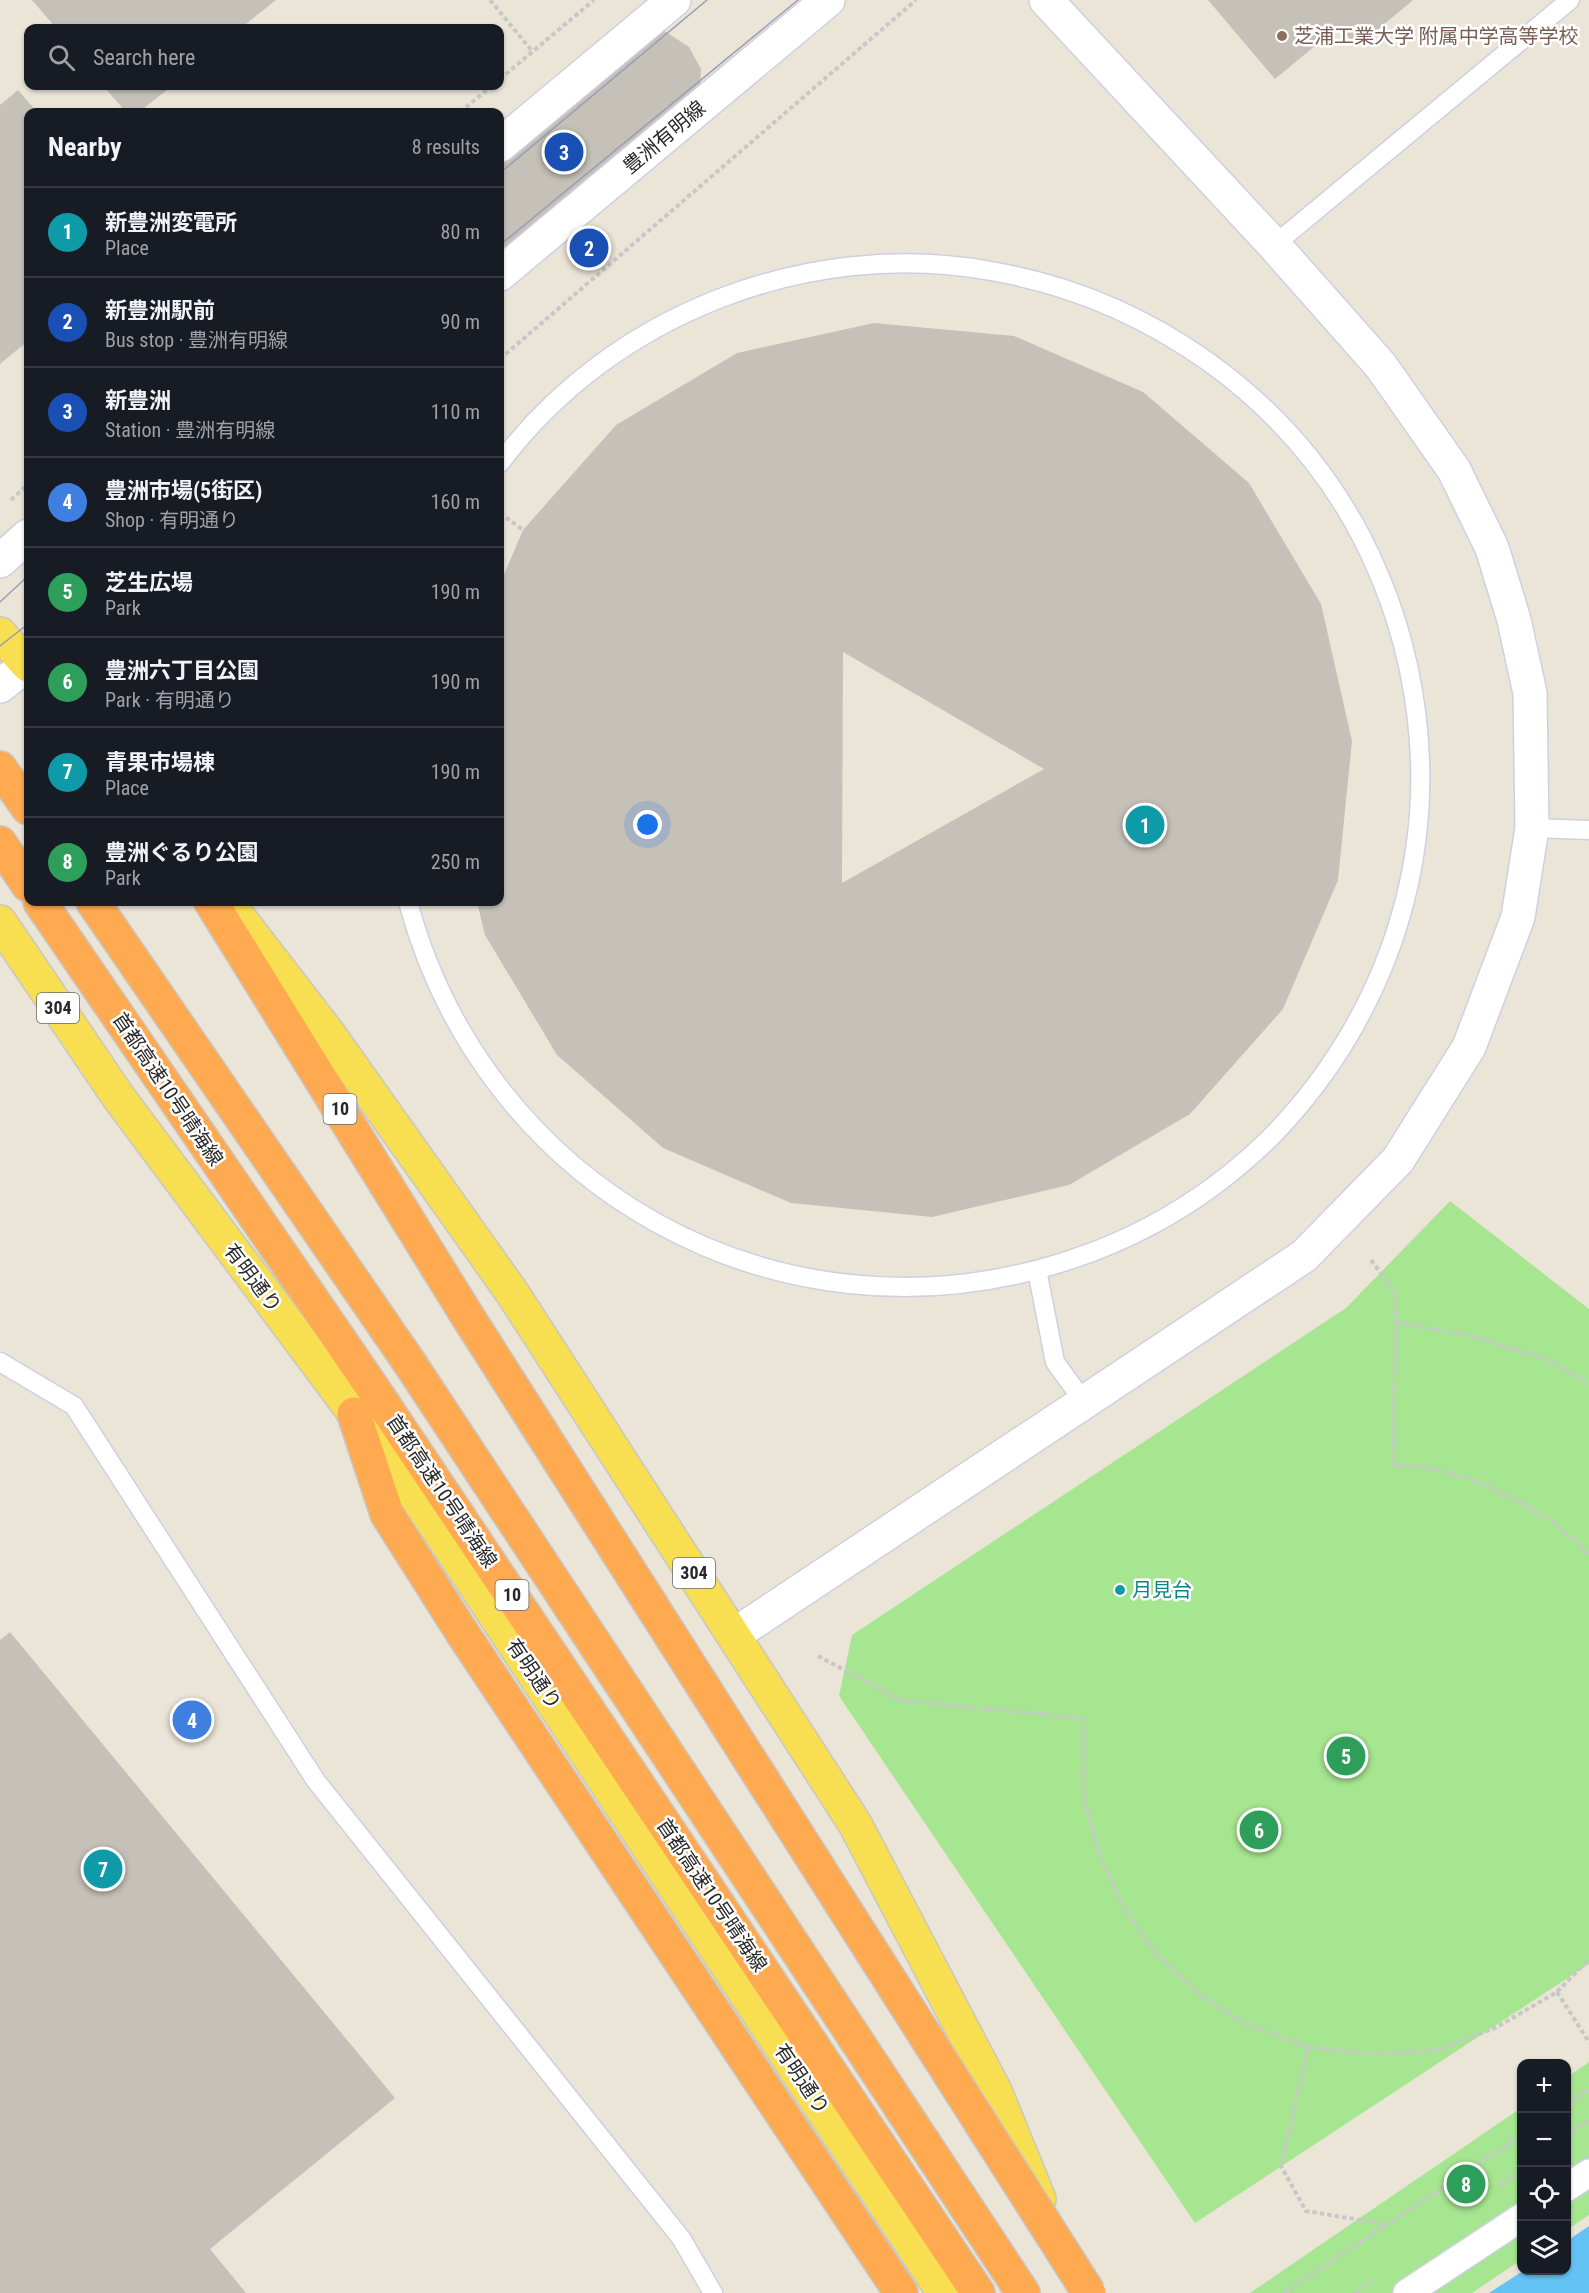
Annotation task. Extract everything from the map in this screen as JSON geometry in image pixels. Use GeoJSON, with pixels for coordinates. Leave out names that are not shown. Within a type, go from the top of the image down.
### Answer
{"type":"FeatureCollection","features":[{"type":"Feature","properties":{"kind":"highway"},"geometry":{"type":"LineString","coordinates":[[0,768],[24,802]]}},
{"type":"Feature","properties":{"kind":"highway"},"geometry":{"type":"LineString","coordinates":[[0,843],[24,879]]}},
{"type":"Feature","properties":{"kind":"highway","name":"首都高速10号晴海線"},"geometry":{"type":"LineString","coordinates":[[43,906],[372,1387],[978,2293]]}},
{"type":"Feature","properties":{"kind":"highway","name":"首都高速10号晴海線"},"geometry":{"type":"LineString","coordinates":[[96,906],[409,1362],[1023,2293]]}},
{"type":"Feature","properties":{"kind":"highway","name":"10"},"geometry":{"type":"LineString","coordinates":[[213,906],[468,1317],[1089,2293]]}},
{"type":"Feature","properties":{"kind":"highway"},"geometry":{"type":"LineString","coordinates":[[354,1414],[387,1514],[461,1631],[901,2293]]}},
{"type":"Feature","properties":{"kind":"main road"},"geometry":{"type":"LineString","coordinates":[[0,634],[24,660]]}},
{"type":"Feature","properties":{"kind":"main road","name":"304"},"geometry":{"type":"LineString","coordinates":[[230,906],[328,1033],[513,1294],[855,1824],[995,2091],[1077,2293]]}},
{"type":"Feature","properties":{"kind":"main road","name":"有明通り"},"geometry":{"type":"LineString","coordinates":[[0,922],[117,1095],[414,1493],[944,2293]]}},
{"type":"Feature","properties":{"kind":"street"},"geometry":{"type":"LineString","coordinates":[[504,142],[674,0]]}},
{"type":"Feature","properties":{"kind":"street","name":"豊洲有明線"},"geometry":{"type":"LineString","coordinates":[[504,271],[828,0]]}},
{"type":"Feature","properties":{"kind":"street"},"geometry":{"type":"LineString","coordinates":[[734,1635],[1304,1256],[1398,1160],[1469,1047],[1518,917],[1532,828],[1530,693],[1514,620],[1492,548],[1454,470],[1381,366],[1274,245],[1046,0]]}},
{"type":"Feature","properties":{"kind":"street"},"geometry":{"type":"LineString","coordinates":[[0,561],[24,540]]}},
{"type":"Feature","properties":{"kind":"street"},"geometry":{"type":"LineString","coordinates":[[0,686],[24,667]]}},
{"type":"Feature","properties":{"kind":"street"},"geometry":{"type":"LineString","coordinates":[[1571,2184],[1589,2173]]}},
{"type":"Feature","properties":{"kind":"street"},"geometry":{"type":"LineString","coordinates":[[1407,2293],[1517,2220]]}},
{"type":"Feature","properties":{"kind":"lane"},"geometry":{"type":"LineString","coordinates":[[1274,245],[1570,0]]}},
{"type":"Feature","properties":{"kind":"lane"},"geometry":{"type":"LineString","coordinates":[[409,906],[427,961],[443,999],[461,1032],[512,1105],[533,1128],[609,1194],[657,1224],[699,1244],[752,1264],[790,1274],[842,1283],[874,1287],[922,1288],[1007,1278],[1090,1254],[1161,1220],[1225,1178],[1256,1151],[1304,1101],[1334,1060],[1373,991],[1398,926],[1415,854],[1421,789],[1419,735],[1412,683],[1397,623],[1373,561],[1343,505],[1296,441],[1255,399],[1220,369],[1155,328],[1099,301],[1056,286],[987,270],[931,264],[877,264],[808,273],[742,290],[672,319],[619,351],[583,377],[534,422],[504,458]]}},
{"type":"Feature","properties":{"kind":"lane"},"geometry":{"type":"LineString","coordinates":[[1532,828],[1589,830]]}},
{"type":"Feature","properties":{"kind":"lane"},"geometry":{"type":"LineString","coordinates":[[1037,1270],[1056,1362],[1084,1402]]}},
{"type":"Feature","properties":{"kind":"lane"},"geometry":{"type":"LineString","coordinates":[[0,1362],[74,1406],[316,1781],[681,2238],[713,2293]]}},
{"type":"Feature","properties":{"kind":"path"},"geometry":{"type":"LineString","coordinates":[[490,0],[532,51]]}},
{"type":"Feature","properties":{"kind":"path"},"geometry":{"type":"LineString","coordinates":[[504,76],[594,0]]}},
{"type":"Feature","properties":{"kind":"path"},"geometry":{"type":"LineString","coordinates":[[504,356],[916,0]]}},
{"type":"Feature","properties":{"kind":"path"},"geometry":{"type":"LineString","coordinates":[[465,108],[487,90]]}},
{"type":"Feature","properties":{"kind":"path"},"geometry":{"type":"LineString","coordinates":[[7,503],[24,488]]}},
{"type":"Feature","properties":{"kind":"path"},"geometry":{"type":"LineString","coordinates":[[504,516],[523,530]]}},
{"type":"Feature","properties":{"kind":"path"},"geometry":{"type":"LineString","coordinates":[[1371,1260],[1396,1294],[1393,1464],[1435,1469],[1523,1503],[1573,1537],[1589,1554]]}},
{"type":"Feature","properties":{"kind":"path"},"geometry":{"type":"LineString","coordinates":[[1397,1323],[1463,1334],[1544,1359],[1589,1384]]}},
{"type":"Feature","properties":{"kind":"path"},"geometry":{"type":"LineString","coordinates":[[818,1656],[903,1701],[1083,1718],[1084,1797],[1099,1855],[1122,1905],[1155,1953],[1199,1994],[1243,2023],[1308,2047],[1372,2054],[1438,2050],[1495,2028],[1557,1992],[1589,1959]]}},
{"type":"Feature","properties":{"kind":"path"},"geometry":{"type":"LineString","coordinates":[[1557,1992],[1589,2042]]}},
{"type":"Feature","properties":{"kind":"path"},"geometry":{"type":"LineString","coordinates":[[1308,2047],[1281,2166],[1306,2211],[1386,2224]]}},
{"type":"Feature","properties":{"kind":"path"},"geometry":{"type":"LineString","coordinates":[[1571,2102],[1589,2090]]}},
{"type":"Feature","properties":{"kind":"path"},"geometry":{"type":"LineString","coordinates":[[1571,2133],[1589,2120]]}},
{"type":"Feature","properties":{"kind":"path"},"geometry":{"type":"LineString","coordinates":[[1284,2293],[1517,2137]]}},
{"type":"Feature","properties":{"kind":"green space"},"geometry":{"type":"Polygon","coordinates":[[[1450,1201],[1589,1309],[1589,1964],[1195,2223],[839,1696],[852,1635],[1346,1308],[1450,1201]]]}},
{"type":"Feature","properties":{"kind":"green space"},"geometry":{"type":"Polygon","coordinates":[[[1589,2062],[1589,2215],[1571,2227],[1571,2113],[1571,2075],[1589,2062]]]}},
{"type":"Feature","properties":{"kind":"green space"},"geometry":{"type":"Polygon","coordinates":[[[1517,2111],[1517,2263],[1472,2293],[1250,2293],[1517,2111]]]}},
{"type":"Feature","properties":{"kind":"water"},"geometry":{"type":"Polygon","coordinates":[[[1589,2226],[1589,2293],[1489,2293],[1517,2275],[1571,2275],[1571,2238],[1589,2226]]]}},
{"type":"Feature","properties":{"kind":"building"},"geometry":{"type":"Polygon","coordinates":[[[32,0],[276,0],[246,24],[53,24],[32,0]]]}},
{"type":"Feature","properties":{"kind":"building","name":"芝浦工業大学 附属中学高等学校"},"geometry":{"type":"Polygon","coordinates":[[[1208,0],[1413,0],[1357,47],[1339,26],[1275,79],[1208,0]]]}},
{"type":"Feature","properties":{"kind":"building"},"geometry":{"type":"Polygon","coordinates":[[[660,28],[689,47],[701,69],[699,111],[504,268],[504,134],[660,28]]]}},
{"type":"Feature","properties":{"kind":"building"},"geometry":{"type":"Polygon","coordinates":[[[18,90],[34,108],[24,108],[24,344],[0,364],[0,105],[18,90]]]}},
{"type":"Feature","properties":{"kind":"building"},"geometry":{"type":"Polygon","coordinates":[[[107,90],[167,90],[144,108],[122,108],[107,90]]]}},
{"type":"Feature","properties":{"kind":"building"},"geometry":{"type":"Polygon","coordinates":[[[874,323],[1014,336],[1143,392],[1249,483],[1321,604],[1352,741],[1338,880],[1283,1009],[1190,1114],[1069,1185],[932,1217],[791,1203],[663,1148],[557,1055],[485,935],[478,906],[504,906],[504,575],[523,530],[616,425],[737,353],[874,323]],[[843,652],[842,883],[1044,769],[843,652]]]}},
{"type":"Feature","properties":{"kind":"building"},"geometry":{"type":"Polygon","coordinates":[[[10,1632],[395,2098],[210,2249],[246,2293],[0,2293],[0,1640],[10,1632]]]}},
{"type":"Feature","properties":{"kind":"tram line"},"geometry":{"type":"LineString","coordinates":[[504,170],[707,0]]}},
{"type":"Feature","properties":{"kind":"tram line"},"geometry":{"type":"LineString","coordinates":[[504,242],[798,0]]}},
{"type":"Feature","properties":{"kind":"tram line"},"geometry":{"type":"LineString","coordinates":[[0,602],[24,580]]}},
{"type":"Feature","properties":{"kind":"tram line"},"geometry":{"type":"LineString","coordinates":[[0,646],[24,627]]}},
{"type":"Feature","properties":{"kind":"place","name":"芝浦工業大学 附属中学高等学校"},"geometry":{"type":"Point","coordinates":[1282,36]}},
{"type":"Feature","properties":{"kind":"place","name":"新豊洲"},"geometry":{"type":"Point","coordinates":[564,152]}},
{"type":"Feature","properties":{"kind":"place","name":"新豊洲駅前"},"geometry":{"type":"Point","coordinates":[589,248]}},
{"type":"Feature","properties":{"kind":"place","name":"新豊洲変電所"},"geometry":{"type":"Point","coordinates":[1145,825]}},
{"type":"Feature","properties":{"kind":"place","name":"月見台"},"geometry":{"type":"Point","coordinates":[1120,1590]}},
{"type":"Feature","properties":{"kind":"place","name":"豊洲市場(5街区)"},"geometry":{"type":"Point","coordinates":[192,1720]}},
{"type":"Feature","properties":{"kind":"place","name":"芝生広場"},"geometry":{"type":"Point","coordinates":[1346,1756]}},
{"type":"Feature","properties":{"kind":"place","name":"豊洲六丁目公園"},"geometry":{"type":"Point","coordinates":[1259,1830]}},
{"type":"Feature","properties":{"kind":"place","name":"青果市場棟"},"geometry":{"type":"Point","coordinates":[103,1869]}},
{"type":"Feature","properties":{"kind":"place","name":"豊洲ぐるり公園"},"geometry":{"type":"Point","coordinates":[1466,2184]}}]}
